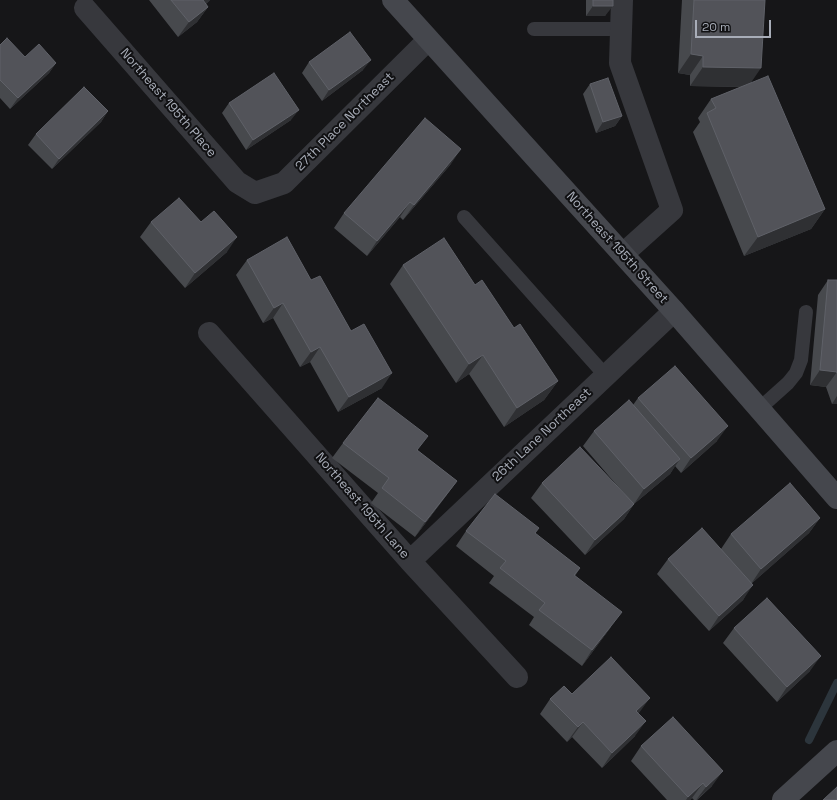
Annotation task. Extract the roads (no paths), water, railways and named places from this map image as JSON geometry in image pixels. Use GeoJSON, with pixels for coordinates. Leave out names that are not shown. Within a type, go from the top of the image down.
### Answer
{"type":"FeatureCollection","features":[{"type":"Feature","properties":{"kind":"street","name":"Northeast 195th Street"},"geometry":{"type":"LineString","coordinates":[[393,0],[674,310],[836,497]]}},
{"type":"Feature","properties":{"kind":"street"},"geometry":{"type":"LineString","coordinates":[[622,0],[620,64],[672,210],[623,254]]}},
{"type":"Feature","properties":{"kind":"street","name":"Northeast 195th Place"},"geometry":{"type":"LineString","coordinates":[[85,8],[237,182],[255,193]]}},
{"type":"Feature","properties":{"kind":"street","name":"27th Place Northeast"},"geometry":{"type":"LineString","coordinates":[[255,193],[284,183],[428,40]]}},
{"type":"Feature","properties":{"kind":"street","name":"26th Lane Northeast"},"geometry":{"type":"LineString","coordinates":[[410,560],[674,310]]}},
{"type":"Feature","properties":{"kind":"street","name":"Northeast 195th Lane"},"geometry":{"type":"LineString","coordinates":[[209,333],[410,560],[517,677]]}},
{"type":"Feature","properties":{"kind":"street"},"geometry":{"type":"LineString","coordinates":[[783,800],[837,751]]}},
{"type":"Feature","properties":{"kind":"lane"},"geometry":{"type":"LineString","coordinates":[[534,29],[621,29]]}},
{"type":"Feature","properties":{"kind":"lane"},"geometry":{"type":"LineString","coordinates":[[464,217],[605,375]]}},
{"type":"Feature","properties":{"kind":"lane"},"geometry":{"type":"LineString","coordinates":[[759,408],[788,383],[796,373],[801,360],[806,312]]}},
{"type":"Feature","properties":{"kind":"waterway"},"geometry":{"type":"LineString","coordinates":[[809,740],[837,683]]}}]}
